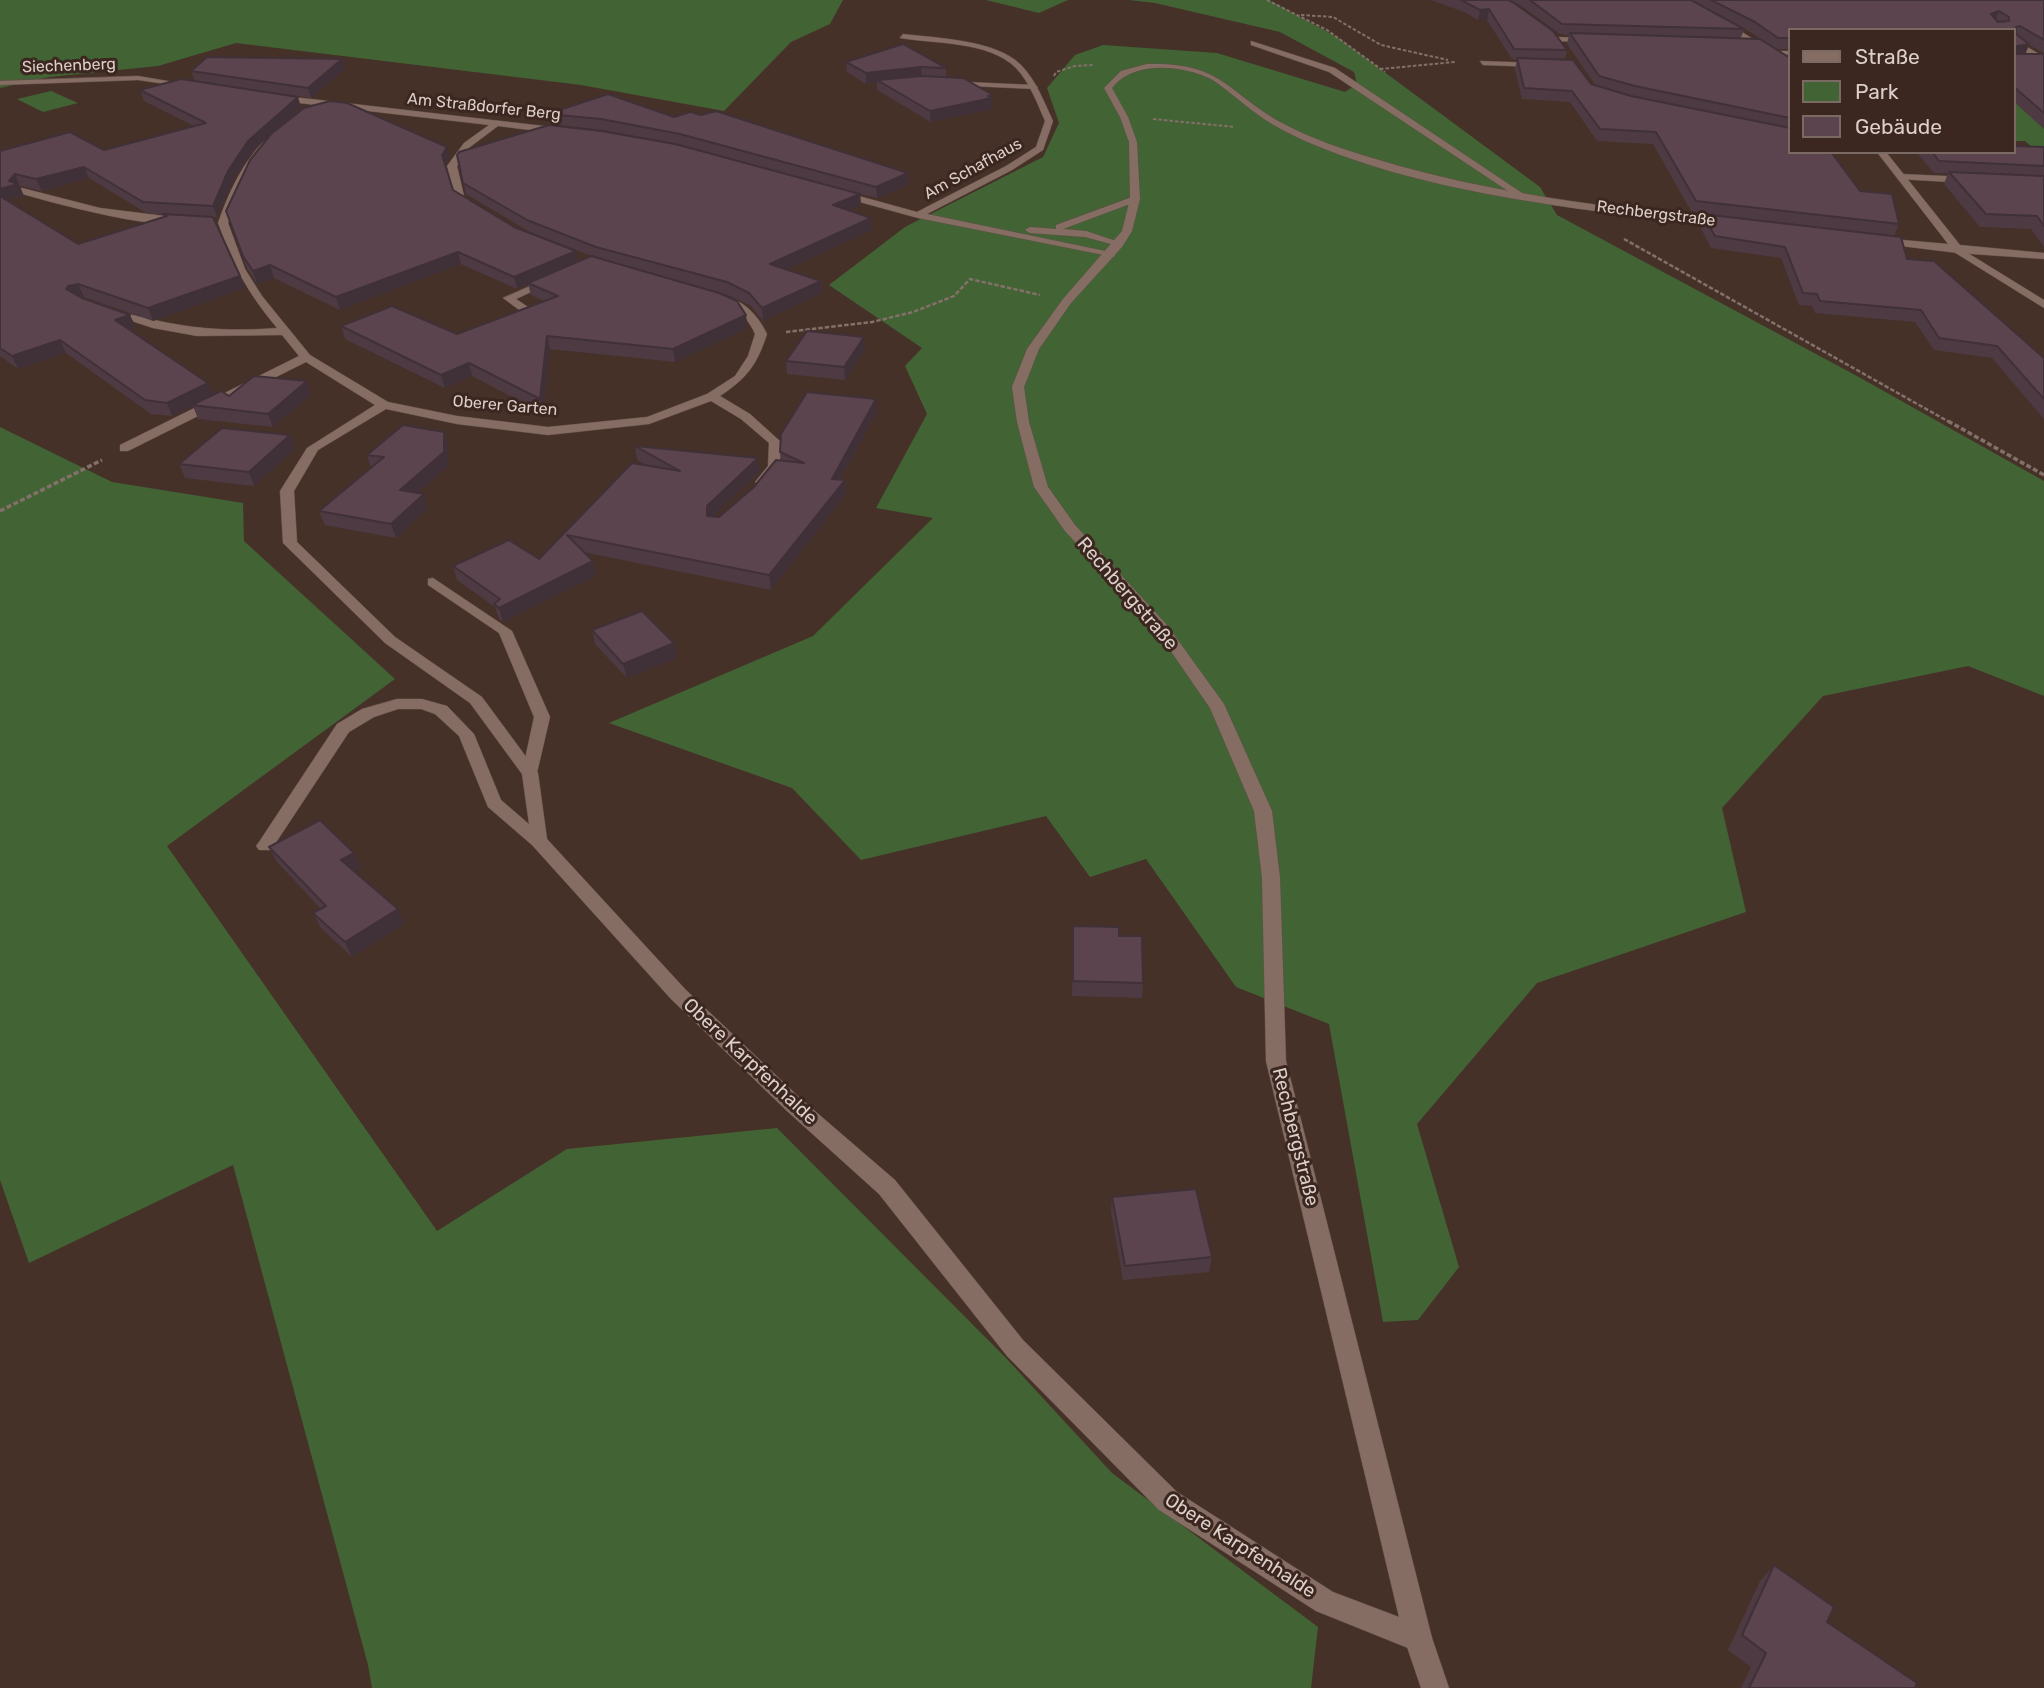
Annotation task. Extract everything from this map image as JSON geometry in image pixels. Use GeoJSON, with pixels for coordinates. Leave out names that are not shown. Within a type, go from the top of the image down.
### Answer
{"type":"FeatureCollection","features":[{"type":"Feature","properties":{"kind":"street"},"geometry":{"type":"LineString","coordinates":[[1710,16],[1761,45],[1788,65]]}},
{"type":"Feature","properties":{"kind":"street"},"geometry":{"type":"LineString","coordinates":[[1548,31],[1561,48]]}},
{"type":"Feature","properties":{"kind":"street","name":"Am Schafhaus"},"geometry":{"type":"LineString","coordinates":[[903,36],[970,46],[1011,60],[1034,87],[1049,121],[1040,148],[1009,168],[918,215]]}},
{"type":"Feature","properties":{"kind":"street"},"geometry":{"type":"LineString","coordinates":[[1556,39],[1597,40]]}},
{"type":"Feature","properties":{"kind":"street"},"geometry":{"type":"LineString","coordinates":[[2016,42],[2043,59]]}},
{"type":"Feature","properties":{"kind":"street","name":"Rechbergstraße"},"geometry":{"type":"LineString","coordinates":[[1254,43],[1332,70],[1520,195]]}},
{"type":"Feature","properties":{"kind":"street"},"geometry":{"type":"LineString","coordinates":[[1733,44],[1761,45]]}},
{"type":"Feature","properties":{"kind":"street"},"geometry":{"type":"LineString","coordinates":[[1772,53],[1788,53]]}},
{"type":"Feature","properties":{"kind":"street"},"geometry":{"type":"LineString","coordinates":[[2028,61],[2043,59]]}},
{"type":"Feature","properties":{"kind":"street"},"geometry":{"type":"LineString","coordinates":[[1483,63],[1547,65]]}},
{"type":"Feature","properties":{"kind":"street","name":"Rechbergstraße"},"geometry":{"type":"LineString","coordinates":[[1435,1688],[1419,1637],[1276,1061],[1271,878],[1263,811],[1218,708],[1162,628],[1070,528],[1041,487],[1023,422],[1018,387],[1033,349],[1068,301],[1114,250],[1127,231],[1135,199],[1133,142],[1124,117],[1108,88],[1119,74],[1163,67],[1194,70],[1214,77],[1266,117],[1293,132],[1327,147],[1406,171],[1520,195],[1731,224]]}},
{"type":"Feature","properties":{"kind":"street","name":"Siechenberg"},"geometry":{"type":"LineString","coordinates":[[0,83],[138,78],[203,87]]}},
{"type":"Feature","properties":{"kind":"street"},"geometry":{"type":"LineString","coordinates":[[934,83],[1034,87]]}},
{"type":"Feature","properties":{"kind":"street","name":"Am Straßdorfer Berg"},"geometry":{"type":"LineString","coordinates":[[267,97],[576,133]]}},
{"type":"Feature","properties":{"kind":"street"},"geometry":{"type":"LineString","coordinates":[[302,114],[319,105]]}},
{"type":"Feature","properties":{"kind":"street"},"geometry":{"type":"LineString","coordinates":[[487,215],[460,197],[452,166],[467,145],[496,124]]}},
{"type":"Feature","properties":{"kind":"street"},"geometry":{"type":"LineString","coordinates":[[209,222],[223,223],[237,182],[257,150],[284,127]]}},
{"type":"Feature","properties":{"kind":"street"},"geometry":{"type":"LineString","coordinates":[[1883,154],[1958,250],[2044,305]]}},
{"type":"Feature","properties":{"kind":"street"},"geometry":{"type":"LineString","coordinates":[[1901,177],[1980,180]]}},
{"type":"Feature","properties":{"kind":"street"},"geometry":{"type":"LineString","coordinates":[[825,190],[918,215],[1114,250]]}},
{"type":"Feature","properties":{"kind":"street"},"geometry":{"type":"LineString","coordinates":[[22,191],[91,211],[143,219],[196,222]]}},
{"type":"Feature","properties":{"kind":"street"},"geometry":{"type":"LineString","coordinates":[[1050,230],[1085,220],[1135,199]]}},
{"type":"Feature","properties":{"kind":"street","name":"Oberer Garten"},"geometry":{"type":"LineString","coordinates":[[223,223],[240,269],[257,298],[306,356],[384,405],[457,421],[548,431],[649,420],[711,397],[739,378],[754,356],[761,334]]}},
{"type":"Feature","properties":{"kind":"street"},"geometry":{"type":"LineString","coordinates":[[985,228],[1086,234],[1114,250]]}},
{"type":"Feature","properties":{"kind":"street"},"geometry":{"type":"LineString","coordinates":[[1864,239],[1958,250],[2044,256]]}},
{"type":"Feature","properties":{"kind":"street"},"geometry":{"type":"LineString","coordinates":[[530,313],[509,298],[558,278]]}},
{"type":"Feature","properties":{"kind":"street"},"geometry":{"type":"LineString","coordinates":[[708,296],[745,310],[755,321],[761,334]]}},
{"type":"Feature","properties":{"kind":"street"},"geometry":{"type":"LineString","coordinates":[[102,309],[148,326],[187,333],[229,336],[284,331]]}},
{"type":"Feature","properties":{"kind":"street"},"geometry":{"type":"LineString","coordinates":[[124,448],[306,356]]}},
{"type":"Feature","properties":{"kind":"street"},"geometry":{"type":"LineString","coordinates":[[711,397],[757,423],[775,442],[774,466],[753,491]]}},
{"type":"Feature","properties":{"kind":"street"},"geometry":{"type":"LineString","coordinates":[[384,405],[313,448],[287,491],[289,543],[390,640],[475,700],[530,773]]}},
{"type":"Feature","properties":{"kind":"street"},"geometry":{"type":"LineString","coordinates":[[433,582],[505,631],[542,717],[530,773],[538,841]]}},
{"type":"Feature","properties":{"kind":"street","name":"Obere Karpfenhalde"},"geometry":{"type":"LineString","coordinates":[[265,846],[343,728],[368,713],[397,704],[422,704],[441,710],[466,734],[494,803],[538,841],[678,994],[794,1105],[887,1187],[1015,1348],[1168,1502],[1325,1602],[1419,1637]]}},
{"type":"Feature","properties":{"kind":"path"},"geometry":{"type":"LineString","coordinates":[[1267,0],[1300,15],[1337,37],[1391,76]]}},
{"type":"Feature","properties":{"kind":"path"},"geometry":{"type":"LineString","coordinates":[[1300,15],[1333,17],[1381,45],[1455,62]]}},
{"type":"Feature","properties":{"kind":"path"},"geometry":{"type":"LineString","coordinates":[[1433,62],[1483,63]]}},
{"type":"Feature","properties":{"kind":"path"},"geometry":{"type":"LineString","coordinates":[[1124,117],[1190,122]]}},
{"type":"Feature","properties":{"kind":"path"},"geometry":{"type":"LineString","coordinates":[[1619,236],[2044,475]]}},
{"type":"Feature","properties":{"kind":"path"},"geometry":{"type":"LineString","coordinates":[[761,334],[872,322],[913,312],[954,296],[970,279],[1068,301]]}},
{"type":"Feature","properties":{"kind":"path"},"geometry":{"type":"LineString","coordinates":[[0,511],[124,448]]}},
{"type":"Feature","properties":{"kind":"green space"},"geometry":{"type":"Polygon","coordinates":[[[0,0],[843,0],[830,24],[791,42],[724,111],[581,85],[236,43],[158,66],[49,77],[0,88],[0,0]]]}},
{"type":"Feature","properties":{"kind":"green space"},"geometry":{"type":"Polygon","coordinates":[[[986,0],[1068,0],[1039,13],[986,0]]]}},
{"type":"Feature","properties":{"kind":"green space"},"geometry":{"type":"Polygon","coordinates":[[[1129,0],[1269,0],[1337,37],[1540,187],[1557,215],[1857,376],[2044,481],[2044,696],[1968,666],[1823,696],[1722,808],[1746,912],[1537,983],[1417,1124],[1459,1267],[1418,1320],[1383,1322],[1329,1024],[1236,987],[1146,859],[1090,877],[1046,816],[861,860],[792,788],[609,723],[813,636],[933,518],[876,508],[927,414],[905,366],[922,348],[829,285],[905,227],[1043,157],[1059,123],[1047,88],[1075,55],[1103,45],[1217,53],[1345,92],[1357,84],[1354,72],[1280,32],[1155,3],[1129,0]]]}},
{"type":"Feature","properties":{"kind":"green space"},"geometry":{"type":"Polygon","coordinates":[[[2016,85],[2044,108],[2044,158],[2025,141],[2016,141],[2016,85]]]}},
{"type":"Feature","properties":{"kind":"green space"},"geometry":{"type":"Polygon","coordinates":[[[51,91],[78,103],[43,112],[17,99],[51,91]]]}},
{"type":"Feature","properties":{"kind":"green space"},"geometry":{"type":"Polygon","coordinates":[[[0,427],[112,482],[243,503],[244,541],[395,679],[167,846],[437,1231],[567,1149],[777,1128],[1006,1358],[1112,1473],[1318,1627],[1311,1688],[372,1688],[233,1165],[29,1263],[0,1180],[0,427]]]}},
{"type":"Feature","properties":{"kind":"building"},"geometry":{"type":"Polygon","coordinates":[[[1461,0],[1508,0],[1553,31],[1567,50],[1514,49],[1489,9],[1480,10],[1461,0]]]}},
{"type":"Feature","properties":{"kind":"building"},"geometry":{"type":"Polygon","coordinates":[[[1530,0],[1691,0],[1744,29],[1562,24],[1530,0]]]}},
{"type":"Feature","properties":{"kind":"building"},"geometry":{"type":"Polygon","coordinates":[[[1711,0],[2044,0],[2044,40],[2020,26],[1788,28],[1788,38],[1778,38],[1755,22],[1711,0]],[[1999,11],[1991,14],[1998,22],[2009,21],[2009,17],[1999,11]]]}},
{"type":"Feature","properties":{"kind":"building"},"geometry":{"type":"Polygon","coordinates":[[[1570,33],[1760,39],[1788,57],[1788,118],[1635,86],[1599,76],[1570,33]]]}},
{"type":"Feature","properties":{"kind":"building"},"geometry":{"type":"Polygon","coordinates":[[[2016,34],[2029,44],[2017,46],[2017,54],[2044,54],[2044,113],[2016,89],[2016,34]]]}},
{"type":"Feature","properties":{"kind":"building"},"geometry":{"type":"Polygon","coordinates":[[[903,44],[946,68],[921,67],[866,73],[846,62],[903,44]]]}},
{"type":"Feature","properties":{"kind":"building"},"geometry":{"type":"Polygon","coordinates":[[[207,57],[342,59],[308,88],[191,71],[207,57]]]}},
{"type":"Feature","properties":{"kind":"building"},"geometry":{"type":"Polygon","coordinates":[[[1517,58],[1573,60],[1591,84],[1631,96],[1788,128],[1788,154],[1832,154],[1860,191],[1892,194],[1899,224],[1696,201],[1656,132],[1600,129],[1572,91],[1524,88],[1517,58]]]}},
{"type":"Feature","properties":{"kind":"building"},"geometry":{"type":"Polygon","coordinates":[[[922,76],[963,78],[993,95],[988,96],[992,98],[930,111],[877,80],[922,76]]]}},
{"type":"Feature","properties":{"kind":"building"},"geometry":{"type":"Polygon","coordinates":[[[181,79],[298,97],[248,141],[228,171],[213,206],[143,202],[84,167],[36,179],[15,174],[9,181],[18,184],[0,189],[0,151],[70,132],[104,150],[206,123],[140,90],[181,79]]]}},
{"type":"Feature","properties":{"kind":"building"},"geometry":{"type":"Polygon","coordinates":[[[608,94],[674,117],[690,112],[701,115],[716,111],[908,173],[876,187],[680,134],[601,119],[547,114],[608,94]]]}},
{"type":"Feature","properties":{"kind":"building"},"geometry":{"type":"Polygon","coordinates":[[[330,101],[347,103],[447,147],[442,155],[453,190],[514,227],[576,251],[514,277],[458,252],[336,297],[270,265],[253,271],[243,256],[226,211],[250,160],[271,134],[304,108],[330,101]]]}},
{"type":"Feature","properties":{"kind":"building"},"geometry":{"type":"Polygon","coordinates":[[[549,125],[675,144],[860,194],[833,205],[871,218],[770,264],[821,281],[762,308],[749,293],[727,282],[596,247],[527,220],[463,183],[457,155],[459,152],[549,125]]]}},
{"type":"Feature","properties":{"kind":"building"},"geometry":{"type":"Polygon","coordinates":[[[2016,146],[2044,147],[2044,166],[1939,161],[1934,154],[2016,154],[2016,146]]]}},
{"type":"Feature","properties":{"kind":"building"},"geometry":{"type":"Polygon","coordinates":[[[1949,172],[2044,176],[2044,226],[2037,216],[1986,214],[1949,172]]]}},
{"type":"Feature","properties":{"kind":"building"},"geometry":{"type":"Polygon","coordinates":[[[0,196],[78,244],[167,216],[163,214],[213,217],[240,276],[148,308],[78,284],[66,289],[82,298],[130,315],[115,320],[208,383],[167,403],[145,400],[60,340],[12,356],[0,348],[0,196]]]}},
{"type":"Feature","properties":{"kind":"building"},"geometry":{"type":"Polygon","coordinates":[[[1702,214],[1901,237],[1907,259],[1934,261],[2044,358],[2044,399],[1997,346],[1939,338],[1921,310],[1820,301],[1817,294],[1803,293],[1785,247],[1715,236],[1702,214]]]}},
{"type":"Feature","properties":{"kind":"building"},"geometry":{"type":"Polygon","coordinates":[[[591,256],[719,293],[737,301],[746,315],[673,349],[547,336],[540,399],[469,363],[441,375],[341,326],[392,306],[457,334],[558,296],[528,283],[591,256]]]}},
{"type":"Feature","properties":{"kind":"building"},"geometry":{"type":"Polygon","coordinates":[[[807,331],[864,337],[844,367],[786,361],[807,331]]]}},
{"type":"Feature","properties":{"kind":"building"},"geometry":{"type":"Polygon","coordinates":[[[254,376],[307,381],[268,414],[192,405],[221,391],[229,396],[254,376]]]}},
{"type":"Feature","properties":{"kind":"building"},"geometry":{"type":"Polygon","coordinates":[[[807,392],[876,399],[832,479],[845,480],[769,575],[567,535],[593,561],[499,608],[494,604],[500,599],[453,566],[509,540],[539,559],[632,463],[680,471],[635,446],[758,458],[707,506],[707,516],[719,517],[753,488],[776,460],[804,463],[780,452],[781,434],[807,392]]]}},
{"type":"Feature","properties":{"kind":"building"},"geometry":{"type":"Polygon","coordinates":[[[403,425],[444,432],[444,452],[400,490],[424,494],[391,524],[319,511],[384,457],[367,455],[403,425]]]}},
{"type":"Feature","properties":{"kind":"building"},"geometry":{"type":"Polygon","coordinates":[[[222,428],[290,435],[249,472],[179,464],[222,428]]]}},
{"type":"Feature","properties":{"kind":"building"},"geometry":{"type":"Polygon","coordinates":[[[642,611],[674,643],[623,664],[592,630],[642,611]]]}},
{"type":"Feature","properties":{"kind":"building"},"geometry":{"type":"Polygon","coordinates":[[[320,820],[354,853],[341,860],[398,909],[345,942],[313,913],[326,906],[269,847],[320,820]]]}},
{"type":"Feature","properties":{"kind":"building"},"geometry":{"type":"Polygon","coordinates":[[[1073,926],[1119,927],[1119,936],[1142,936],[1143,983],[1073,981],[1073,926]]]}},
{"type":"Feature","properties":{"kind":"building"},"geometry":{"type":"Polygon","coordinates":[[[1196,1189],[1212,1257],[1125,1266],[1112,1197],[1196,1189]]]}},
{"type":"Feature","properties":{"kind":"building"},"geometry":{"type":"Polygon","coordinates":[[[1774,1565],[1834,1607],[1827,1622],[1917,1683],[1915,1688],[1749,1688],[1766,1653],[1742,1635],[1774,1565]]]}}]}
